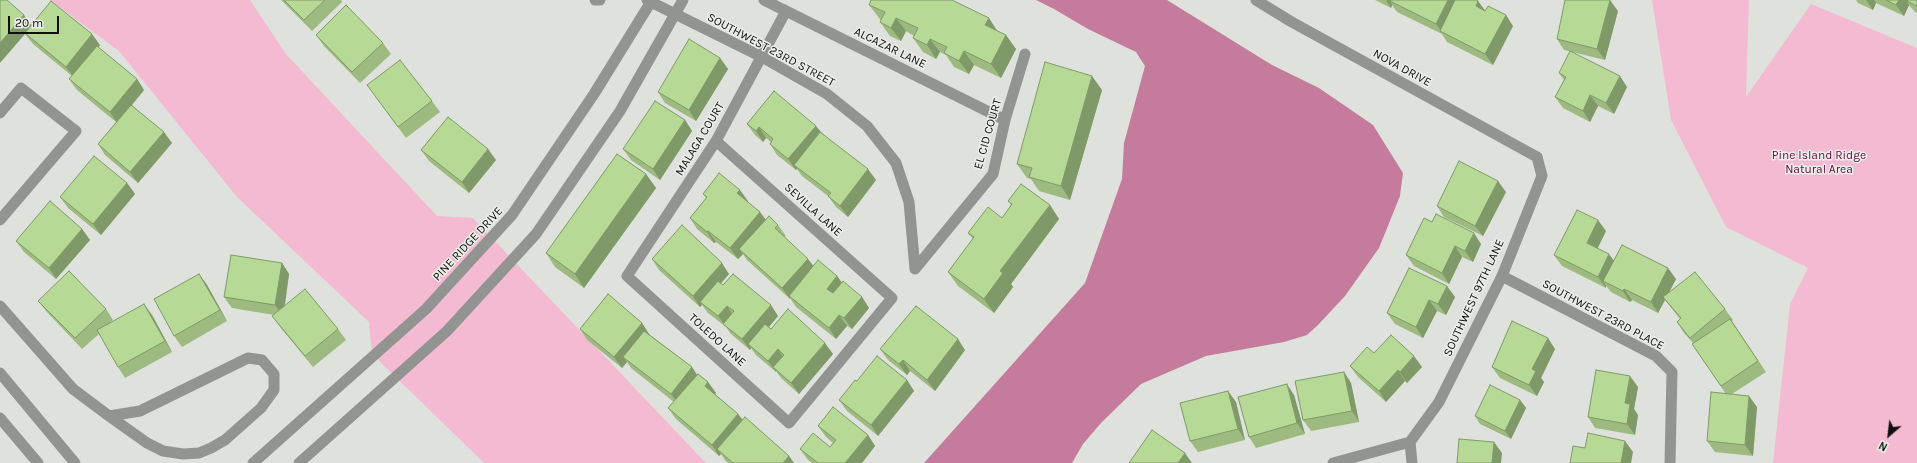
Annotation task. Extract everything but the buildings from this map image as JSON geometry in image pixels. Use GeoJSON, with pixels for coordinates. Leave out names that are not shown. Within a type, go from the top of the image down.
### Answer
{"type":"FeatureCollection","features":[{"type":"Feature","properties":{"kind":"street"},"geometry":{"type":"LineString","coordinates":[[594,0],[600,0]]}},
{"type":"Feature","properties":{"kind":"street","name":"SOUTHWEST 23RD STREET"},"geometry":{"type":"LineString","coordinates":[[650,0],[762,58],[827,94],[867,126],[896,163],[909,202],[915,269]]}},
{"type":"Feature","properties":{"kind":"street","name":"PINE RIDGE DRIVE"},"geometry":{"type":"LineString","coordinates":[[253,463],[426,309],[512,215],[594,94],[650,0]]}},
{"type":"Feature","properties":{"kind":"street"},"geometry":{"type":"LineString","coordinates":[[299,463],[447,331],[536,234],[620,111],[684,0]]}},
{"type":"Feature","properties":{"kind":"street","name":"ALCAZAR LANE"},"geometry":{"type":"LineString","coordinates":[[764,0],[1005,120]]}},
{"type":"Feature","properties":{"kind":"street","name":"NOVA DRIVE"},"geometry":{"type":"LineString","coordinates":[[1256,0],[1290,21],[1537,157]]}},
{"type":"Feature","properties":{"kind":"street","name":"MALAGA COURT"},"geometry":{"type":"LineString","coordinates":[[627,276],[716,141],[786,11]]}},
{"type":"Feature","properties":{"kind":"street","name":"EL CID COURT"},"geometry":{"type":"LineString","coordinates":[[915,269],[993,174],[1005,120],[1025,54]]}},
{"type":"Feature","properties":{"kind":"street"},"geometry":{"type":"LineString","coordinates":[[0,113],[21,88],[76,131],[0,220]]}},
{"type":"Feature","properties":{"kind":"street","name":"SEVILLA LANE"},"geometry":{"type":"LineString","coordinates":[[716,141],[892,298],[789,423]]}},
{"type":"Feature","properties":{"kind":"street","name":"SOUTHWEST 97TH LANE"},"geometry":{"type":"LineString","coordinates":[[1410,442],[1438,402],[1502,276],[1542,176],[1537,157]]}},
{"type":"Feature","properties":{"kind":"street","name":"TOLEDO LANE"},"geometry":{"type":"LineString","coordinates":[[627,276],[789,423]]}},
{"type":"Feature","properties":{"kind":"street","name":"SOUTHWEST 23RD PLACE"},"geometry":{"type":"LineString","coordinates":[[1502,276],[1656,356],[1672,372],[1670,463]]}},
{"type":"Feature","properties":{"kind":"street"},"geometry":{"type":"LineString","coordinates":[[0,306],[73,389],[109,416],[147,443],[163,451],[183,454],[199,453],[225,440],[261,408],[274,390],[274,374],[262,360],[248,358],[140,411],[109,416]]}},
{"type":"Feature","properties":{"kind":"street"},"geometry":{"type":"LineString","coordinates":[[0,373],[75,463]]}},
{"type":"Feature","properties":{"kind":"street"},"geometry":{"type":"LineString","coordinates":[[0,418],[38,463]]}},
{"type":"Feature","properties":{"kind":"street"},"geometry":{"type":"LineString","coordinates":[[1333,463],[1410,442],[1412,463]]}},
{"type":"Feature","properties":{"kind":"green space"},"geometry":{"type":"Polygon","coordinates":[[[50,0],[250,0],[286,54],[437,216],[473,218],[706,463],[484,463],[372,354],[369,322],[237,197],[119,51],[50,0]]]}},
{"type":"Feature","properties":{"kind":"green space","name":"Pine Island Ridge Natural Area"},"geometry":{"type":"Polygon","coordinates":[[[1652,0],[1749,0],[1746,97],[1811,4],[1917,48],[1917,463],[1773,463],[1790,304],[1808,268],[1726,227],[1671,120],[1652,0]]]}},
{"type":"Feature","properties":{"kind":"shaded area"},"geometry":{"type":"Polygon","coordinates":[[[1036,0],[1167,0],[1272,65],[1319,88],[1373,125],[1403,173],[1400,196],[1379,248],[1345,296],[1307,335],[1284,342],[1206,356],[1141,384],[1101,423],[1083,444],[1072,463],[924,463],[1085,283],[1122,179],[1124,143],[1145,66],[1136,52],[1088,29],[1036,0]]]}}]}
